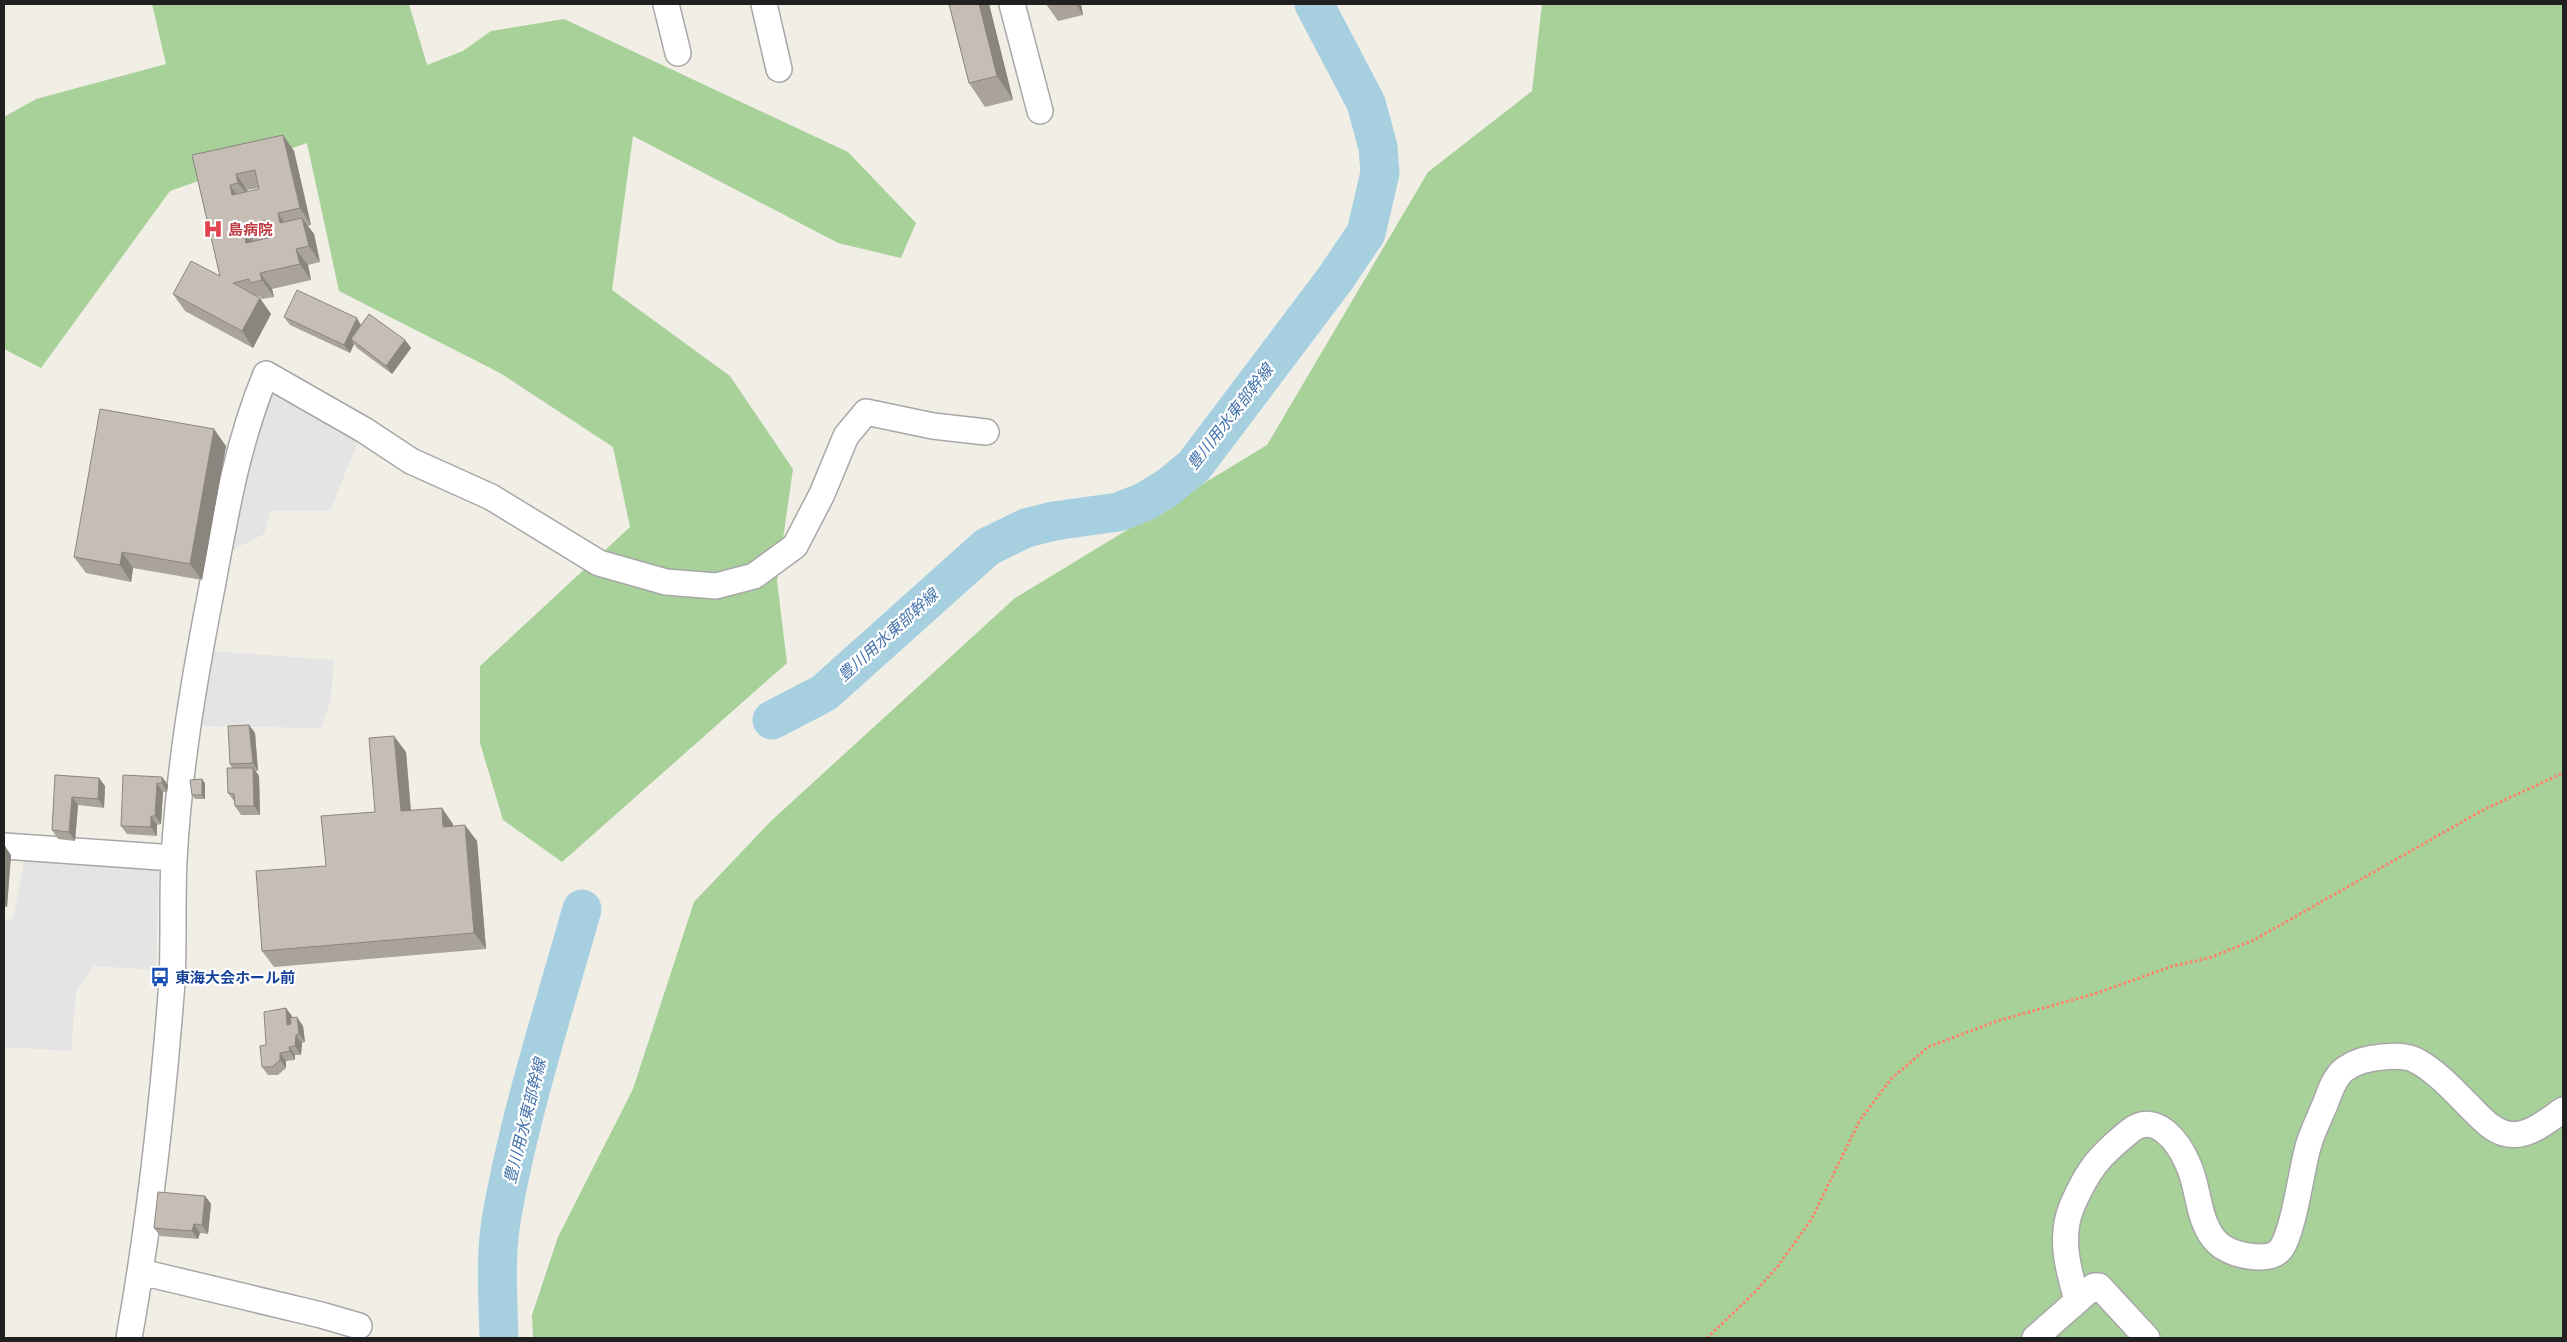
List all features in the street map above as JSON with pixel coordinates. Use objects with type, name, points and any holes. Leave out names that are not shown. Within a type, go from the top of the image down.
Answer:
[{"type":"street","points":[[666,4],[678,52]]},
{"type":"street","points":[[764,4],[779,68]]},
{"type":"street","points":[[1012,4],[1040,111]]},
{"type":"street","points":[[129,1338],[141,1272],[172,981],[174,858],[189,719],[232,478],[250,414],[266,374],[364,430],[411,461],[491,497],[599,563],[666,582],[716,586],[754,576],[795,546],[822,494],[846,436],[866,412],[933,426],[986,432]]},
{"type":"street","points":[[4,846],[174,858]]},
{"type":"street","points":[[2077,1300],[2068,1269],[2065,1241],[2070,1212],[2094,1164],[2134,1128],[2148,1124],[2158,1126],[2171,1136],[2188,1165],[2204,1221],[2214,1239],[2229,1251],[2262,1257],[2273,1255],[2281,1249],[2308,1146],[2334,1083],[2345,1069],[2368,1059],[2395,1056],[2416,1060],[2452,1088],[2496,1130],[2510,1135],[2533,1129],[2563,1110]]},
{"type":"street","points":[[141,1272],[321,1314],[359,1326]]},
{"type":"street","points":[[2035,1338],[2094,1286],[2099,1286],[2147,1338]]},
{"type":"path","points":[[1708,1338],[1753,1294],[1778,1266],[1811,1220],[1860,1120],[1890,1079],[1928,1048],[1998,1021],[2094,994],[2173,966],[2208,958],[2254,940],[2483,810],[2563,773]]},
{"type":"green space","points":[[152,4],[409,4],[427,65],[463,51],[491,31],[564,19],[848,152],[916,223],[901,258],[838,243],[633,136],[612,290],[730,376],[793,469],[777,581],[787,663],[562,862],[503,820],[480,743],[480,666],[630,527],[613,447],[500,373],[339,291],[307,143],[170,191],[41,368],[4,349],[4,117],[36,99],[166,64]]},
{"type":"green space","points":[[1542,4],[2563,4],[2563,1338],[533,1338],[532,1315],[558,1237],[633,1089],[694,902],[771,821],[1015,598],[1267,445],[1428,172],[1532,91]]},
{"type":"shaded area","points":[[270,384],[361,434],[330,511],[271,511],[264,534],[226,553]]},
{"type":"shaded area","points":[[210,651],[334,660],[331,699],[321,728],[199,726]]},
{"type":"shaded area","points":[[25,856],[159,863],[156,970],[94,966],[76,991],[71,1051],[4,1047],[4,919],[13,919]]},
{"type":"building","points":[[949,4],[979,4],[997,76],[969,83]]},
{"type":"building","points":[[283,135],[300,208],[278,213],[280,223],[302,218],[309,246],[296,249],[300,264],[260,273],[262,280],[250,283],[249,279],[233,283],[260,298],[242,331],[173,294],[191,261],[220,276],[192,155]],"holes":[[[255,170],[259,189],[232,195],[230,185],[238,183],[236,174]],[[268,220],[272,237],[246,243],[242,225]]]},
{"type":"building","points":[[297,290],[357,318],[344,345],[284,317]]},
{"type":"building","points":[[369,314],[405,340],[386,366],[351,339]]},
{"type":"building","points":[[100,409],[214,429],[190,564],[122,552],[120,565],[74,557]]},
{"type":"building","points":[[249,725],[253,763],[230,764],[228,726]]},
{"type":"building","points":[[394,736],[401,811],[442,808],[443,827],[465,825],[474,933],[262,951],[256,871],[326,866],[321,816],[375,812],[369,738]]},
{"type":"building","points":[[227,768],[253,768],[254,806],[235,806],[234,794],[228,793]]},
{"type":"building","points":[[55,775],[99,778],[98,799],[72,797],[69,832],[52,830]]},
{"type":"building","points":[[123,775],[162,777],[162,783],[157,783],[155,816],[151,816],[151,827],[121,826]]},
{"type":"building","points":[[202,779],[202,795],[192,795],[190,780]]},
{"type":"building","points":[[286,1008],[287,1025],[291,1024],[290,1018],[297,1017],[299,1034],[296,1035],[295,1046],[289,1047],[290,1051],[280,1053],[280,1060],[272,1067],[262,1067],[260,1046],[266,1045],[264,1012]]},
{"type":"building","points":[[158,1192],[205,1196],[202,1225],[194,1224],[192,1231],[154,1228]]},
{"type":"waterway","name":"豊川用水東部幹線","points":[[772,720],[824,693],[987,547],[1026,528],[1054,521],[1118,512],[1144,502],[1167,488],[1194,466],[1335,279],[1366,233],[1380,173],[1378,147],[1366,103],[1314,4]]},
{"type":"waterway","name":"豊川用水東部幹線","points":[[499,1338],[498,1250],[508,1182],[537,1064],[582,909]]},
{"type":"place","name":"島病院","points":[[213,229]]},
{"type":"place","name":"東海大会ホール前","points":[[160,977]]}]
